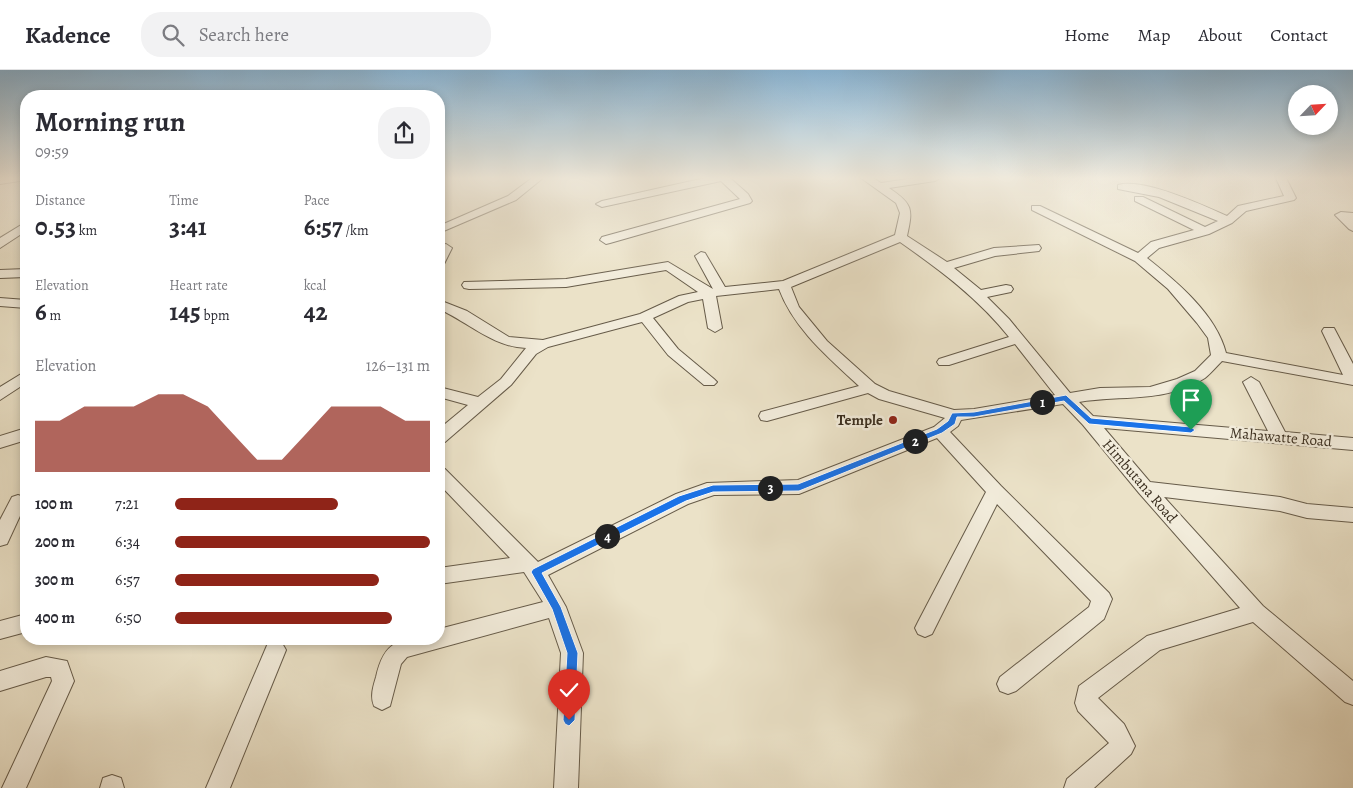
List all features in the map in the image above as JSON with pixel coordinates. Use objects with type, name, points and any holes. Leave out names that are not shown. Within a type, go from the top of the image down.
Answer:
[{"type":"street","points":[[445,227],[481,212]]},
{"type":"street","points":[[606,240],[711,212]]},
{"type":"street","points":[[445,433],[506,382],[531,351],[543,344],[644,317],[684,299],[715,292],[784,285],[806,278],[901,236],[905,212]]},
{"type":"street","points":[[1043,212],[1139,258],[1173,286],[1202,320],[1215,338],[1219,356]]},
{"type":"street","points":[[1165,212],[1205,231]]},
{"type":"street","points":[[1204,212],[1228,221]]},
{"type":"street","points":[[1139,258],[1155,245],[1205,231],[1228,221],[1238,212]]},
{"type":"street","points":[[1353,216],[1341,214],[1353,227]]},
{"type":"street","points":[[0,244],[20,230]]},
{"type":"street","name":"Himbutana Road","points":[[901,236],[944,267],[978,295],[1066,398],[1089,421],[1145,488],[1256,612],[1353,695]]},
{"type":"street","points":[[944,267],[994,252],[1035,248]]},
{"type":"street","points":[[701,256],[715,292],[715,328]]},
{"type":"street","points":[[469,285],[566,283],[662,266],[676,269],[715,292]]},
{"type":"street","points":[[0,274],[20,273]]},
{"type":"street","points":[[784,285],[793,308],[822,344],[870,388],[884,395],[954,415],[974,414],[1100,393],[1150,392],[1182,383],[1200,374],[1219,356]]},
{"type":"street","points":[[978,295],[1006,289]]},
{"type":"street","points":[[0,302],[20,304]]},
{"type":"street","points":[[445,307],[462,314],[504,340],[513,343],[543,344]]},
{"type":"street","points":[[644,317],[673,352],[708,382]]},
{"type":"street","points":[[1219,356],[1351,381],[1353,379],[1329,331]]},
{"type":"street","points":[[944,362],[1017,339]]},
{"type":"street","points":[[0,395],[20,380]]},
{"type":"street","points":[[1251,382],[1278,438]]},
{"type":"street","points":[[767,416],[870,388]]},
{"type":"street","points":[[445,394],[480,403]]},
{"type":"street","points":[[445,575],[531,568],[682,498],[713,488],[799,488],[940,431],[952,422],[954,415]]},
{"type":"street","name":"Mahawatte Road","points":[[1089,421],[1353,444]]},
{"type":"street","points":[[940,431],[995,491],[1102,599],[1097,613],[1008,684]]},
{"type":"street","points":[[0,442],[20,436]]},
{"type":"street","points":[[445,479],[531,568],[556,607],[572,653],[566,788]]},
{"type":"street","points":[[1145,488],[1280,504],[1307,511],[1353,514]]},
{"type":"street","points":[[925,628],[995,491]]},
{"type":"street","points":[[0,539],[18,502]]},
{"type":"street","points":[[445,636],[556,607]]},
{"type":"street","points":[[1076,788],[1123,746],[1116,732],[1086,703],[1087,692],[1154,642],[1256,612]]},
{"type":"street","points":[[0,630],[20,625]]},
{"type":"street","points":[[382,699],[392,655],[401,648],[412,645]]},
{"type":"street","points":[[218,788],[275,650]]},
{"type":"street","points":[[0,681],[46,668],[59,668],[63,681],[14,788]]},
{"type":"place","name":"Temple","points":[[893,420]]},
{"type":"route","points":[[569,720],[572,653],[556,607],[536,572],[682,498],[713,488],[799,488],[940,431],[952,422],[954,415],[974,414],[1066,398],[1089,421],[1191,430]]}]
